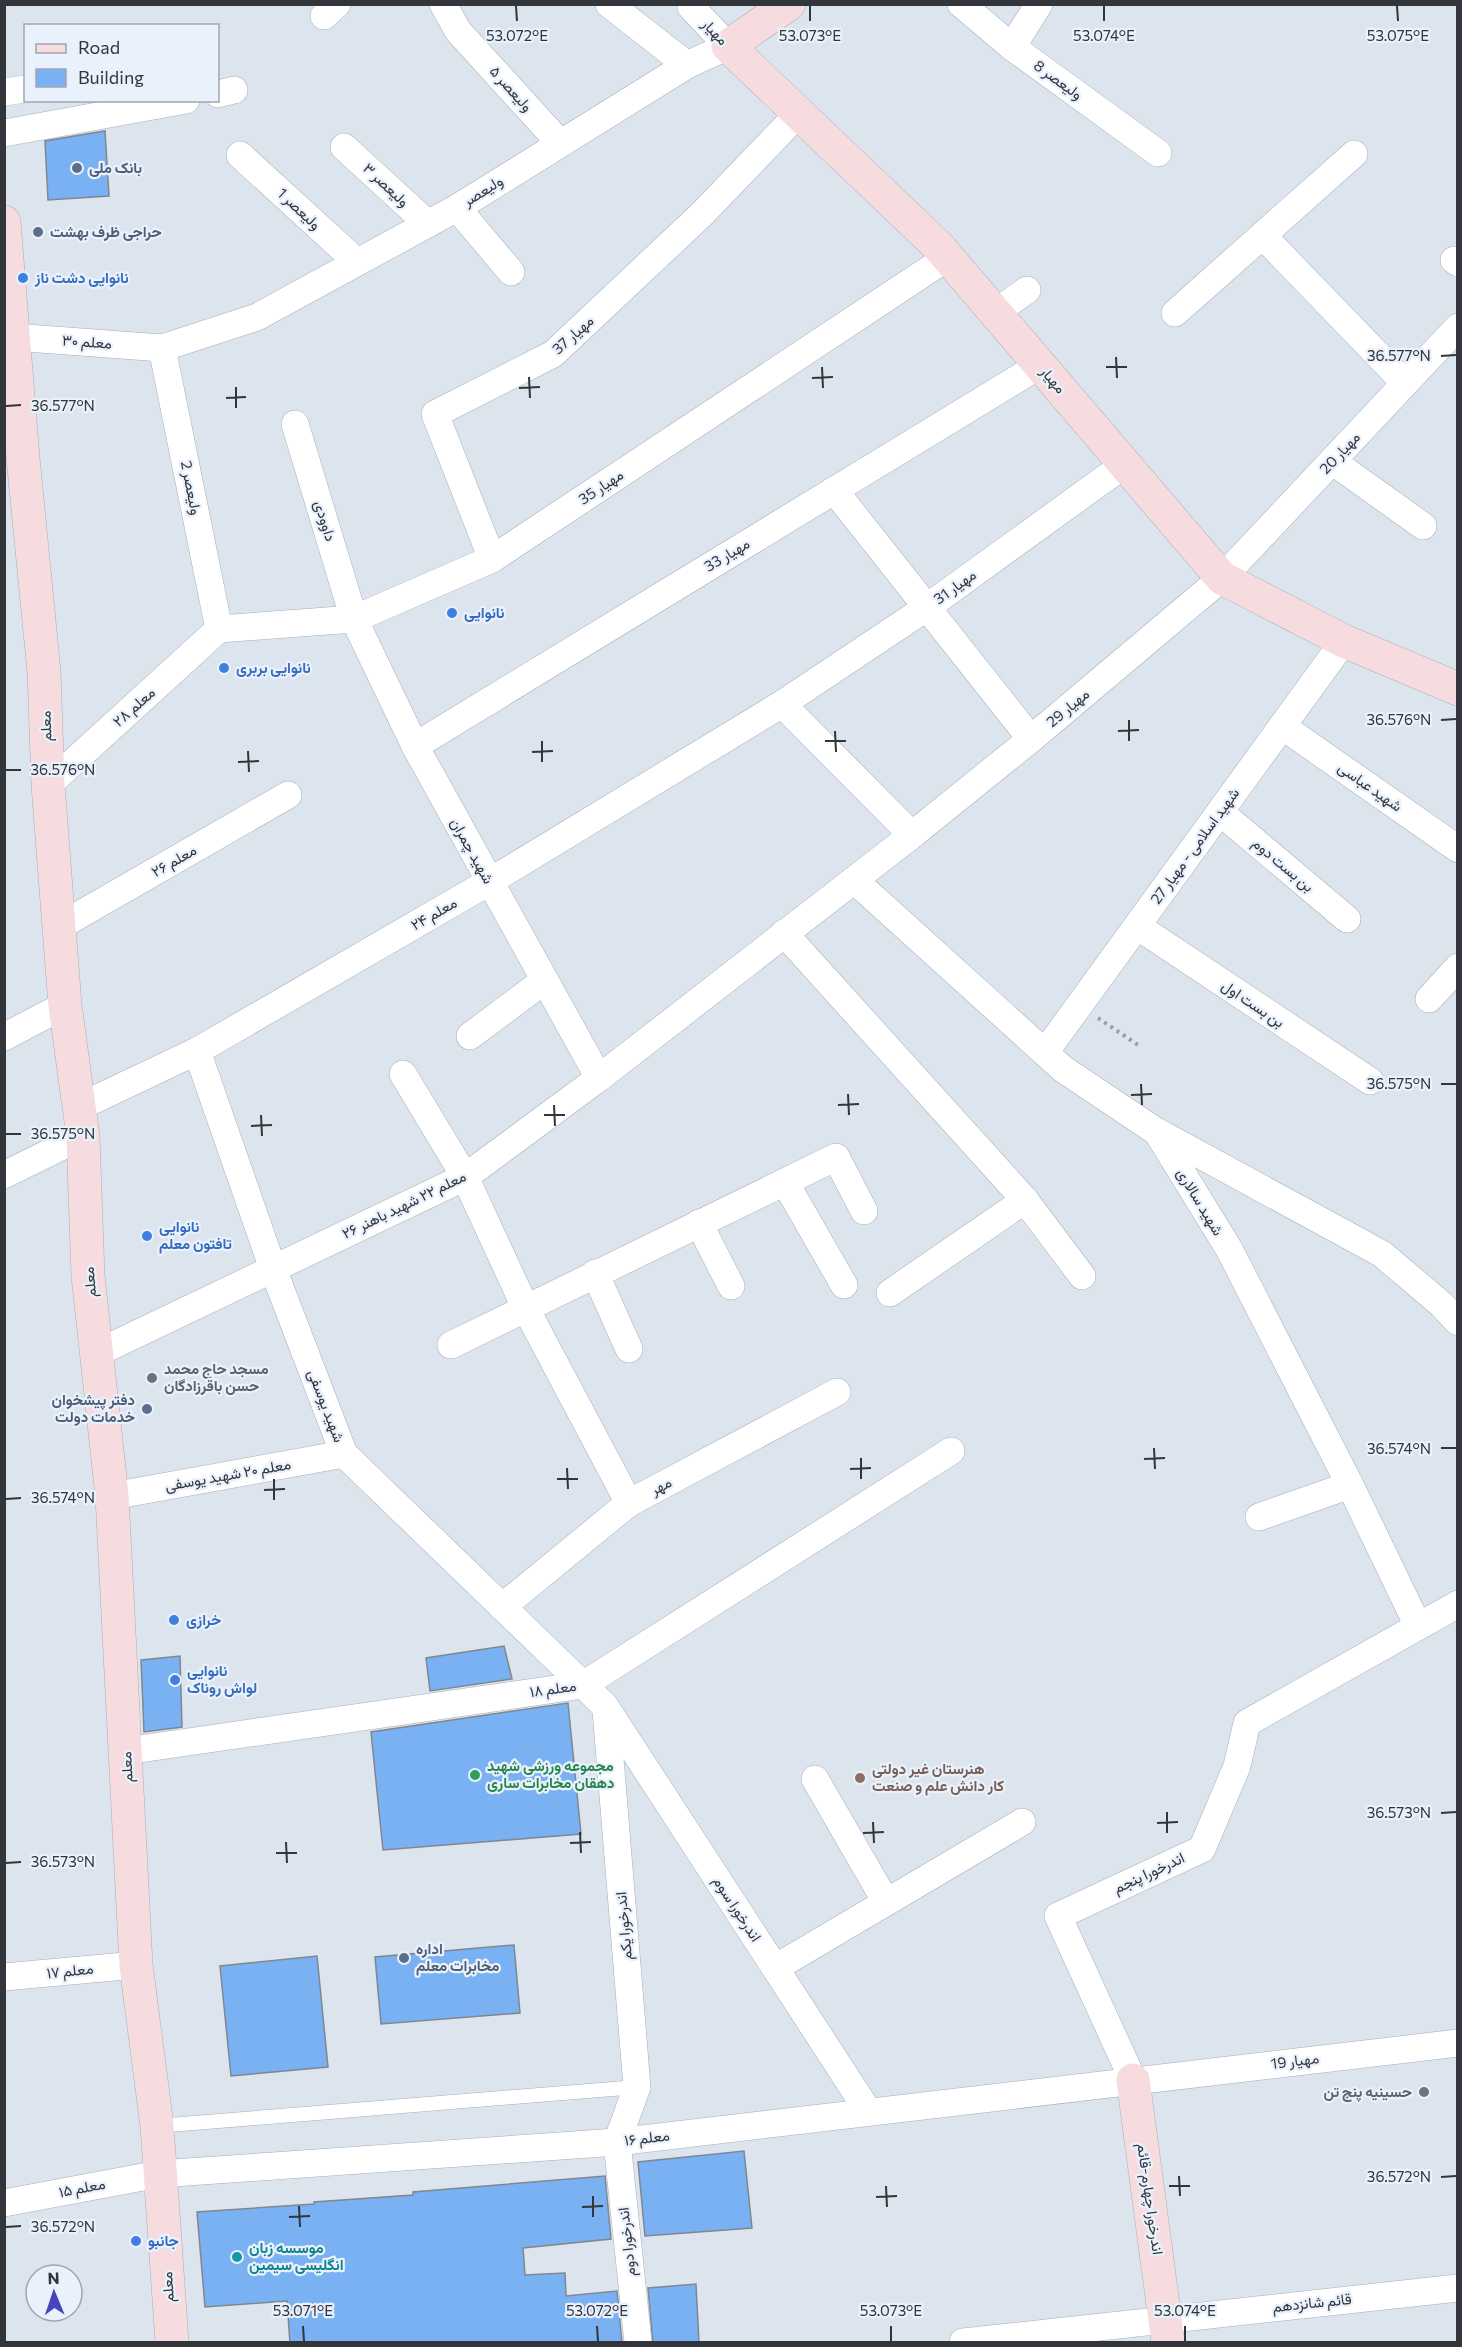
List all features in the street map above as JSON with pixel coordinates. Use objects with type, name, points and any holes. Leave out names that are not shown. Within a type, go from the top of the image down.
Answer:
[{"type":"main road","name":"ولیعصر","points":[[728,46],[789,4]]},
{"type":"main road","name":"مهیار","points":[[728,46],[948,257],[1222,578],[1344,641],[1458,688]]},
{"type":"main road","name":"معلم","points":[[4,222],[9,338],[44,672],[48,785],[65,1005],[80,1122],[88,1276],[112,1496],[136,1965],[157,2126],[172,2343]]},
{"type":"main road","name":"اندرخورا چهارم-قائم","points":[[1134,2080],[1167,2330]]},
{"type":"street","name":"ولیعصر ۵","points":[[443,4],[458,31],[560,143]]},
{"type":"street","points":[[609,4],[687,65]]},
{"type":"street","name":"ولیعصر 8","points":[[961,4],[1012,46],[1158,153]]},
{"type":"street","points":[[1012,46],[1039,4]]},
{"type":"street","name":"مهیار","points":[[691,8],[728,46]]},
{"type":"street","name":"ولیعصر","points":[[162,348],[257,317],[457,208],[687,65],[728,46]]},
{"type":"street","points":[[4,92],[24,89]]},
{"type":"street","points":[[4,133],[171,102]]},
{"type":"street","name":"مهیار 37","points":[[492,559],[435,414],[553,354],[702,214],[799,113]]},
{"type":"street","name":"ولیعصر ۳","points":[[344,147],[428,224]]},
{"type":"street","points":[[1175,313],[1264,237],[1354,154]]},
{"type":"street","name":"ولیعصر 1","points":[[240,155],[357,262]]},
{"type":"street","points":[[457,208],[511,272]]},
{"type":"street","points":[[1264,237],[1405,383]]},
{"type":"street","name":"مهیار 35","points":[[219,629],[354,619],[492,559],[948,257]]},
{"type":"street","points":[[995,313],[1028,290]]},
{"type":"street","name":"مهیار 20","points":[[1222,578],[1458,327]]},
{"type":"street","name":"معلم ۳۰","points":[[9,338],[162,348]]},
{"type":"street","name":"ولیعصر 2","points":[[162,348],[219,629]]},
{"type":"street","name":"مهیار 33","points":[[415,746],[1040,365]]},
{"type":"street","name":"داوودی","points":[[295,424],[354,619]]},
{"type":"street","points":[[1332,461],[1423,526]]},
{"type":"street","name":"مهیار 31","points":[[782,704],[926,608],[1125,464]]},
{"type":"street","points":[[834,490],[1031,739]]},
{"type":"street","name":"مهیار 29","points":[[855,880],[1031,739],[1222,578]]},
{"type":"street","name":"شهید چمران","points":[[354,619],[415,746],[599,1078]]},
{"type":"street","name":"معلم ۲۸","points":[[48,785],[219,629]]},
{"type":"street","name":"شهید اسلامی - مهیار 27","points":[[1046,1051],[1344,641]]},
{"type":"street","points":[[782,704],[912,835]]},
{"type":"street","name":"معلم ۲۴","points":[[4,1175],[80,1122],[197,1051],[489,882],[782,704]]},
{"type":"street","name":"شهید عباسی","points":[[1282,726],[1458,849]]},
{"type":"street","name":"معلم ۲۶","points":[[60,926],[288,795]]},
{"type":"street","name":"بن بست دوم","points":[[1220,812],[1347,919]]},
{"type":"street","name":"معلم ۲۲ شهید باهنر ۲۶","points":[[97,1353],[465,1177],[599,1078],[855,880]]},
{"type":"street","name":"شهید سالاری","points":[[855,880],[1046,1051],[1063,1069],[1157,1132],[1229,1249],[1350,1485],[1418,1626]]},
{"type":"street","name":"بن بست اول","points":[[1137,926],[1370,1081]]},
{"type":"street","points":[[784,933],[1025,1200],[1082,1276]]},
{"type":"street","points":[[1430,999],[1458,967]]},
{"type":"street","points":[[470,1036],[544,980]]},
{"type":"street","points":[[4,1037],[65,1005]]},
{"type":"street","name":"شهید یوسفی","points":[[197,1051],[273,1269],[344,1454],[605,1706]]},
{"type":"street","points":[[403,1074],[465,1177],[525,1307],[629,1503]]},
{"type":"street","points":[[1157,1132],[1382,1254],[1452,1307]]},
{"type":"street","points":[[451,1345],[836,1157],[864,1211]]},
{"type":"street","points":[[785,1182],[844,1285]]},
{"type":"street","points":[[890,1293],[1025,1200]]},
{"type":"street","points":[[699,1223],[731,1286]]},
{"type":"street","points":[[595,1273],[629,1349]]},
{"type":"street","name":"مهر","points":[[502,1607],[629,1503],[837,1392]]},
{"type":"street","name":"معلم ۱۸","points":[[126,1751],[583,1685],[951,1451]]},
{"type":"street","name":"معلم ۲۰ شهید یوسفی","points":[[112,1496],[344,1454]]},
{"type":"street","points":[[1259,1517],[1350,1485]]},
{"type":"street","points":[[1418,1626],[1458,1604]]},
{"type":"street","name":"اندرخورا پنجم","points":[[1134,2080],[1058,1916],[1202,1849],[1237,1766],[1247,1722],[1418,1626]]},
{"type":"street","name":"اندرخورا سوم","points":[[605,1706],[868,2111]]},
{"type":"street","name":"اندرخورا یکم","points":[[605,1706],[637,2087],[616,2142]]},
{"type":"street","points":[[815,1779],[886,1902]]},
{"type":"street","points":[[775,1968],[1022,1822]]},
{"type":"street","name":"معلم ١٧","points":[[4,1977],[136,1965]]},
{"type":"street","name":"مهیار 19","points":[[1134,2080],[1458,2043]]},
{"type":"street","name":"معلم ۱۶","points":[[159,2174],[616,2142],[1134,2080]]},
{"type":"street","name":"اندرخورا دوم","points":[[616,2142],[638,2343]]},
{"type":"street","name":"معلم ۱۵","points":[[4,2203],[159,2174]]},
{"type":"street","name":"قائم شانزدهم","points":[[963,2343],[1167,2330],[1458,2288]]},
{"type":"lane","points":[[157,2126],[637,2087]]},
{"type":"path","points":[[1080,1006],[1141,1047]]},
{"type":"building","name":"بانک ملی","points":[[105,131],[109,196],[48,200],[45,141]]},
{"type":"building","points":[[504,1646],[512,1679],[430,1691],[426,1658]]},
{"type":"building","points":[[180,1656],[182,1727],[144,1732],[141,1660]]},
{"type":"building","name":"مجموعه ورزشی شهید دهقان مخابرات ساری","points":[[568,1703],[581,1834],[383,1850],[371,1732]]},
{"type":"building","points":[[514,1945],[520,2013],[381,2024],[375,1957]]},
{"type":"building","points":[[317,1956],[328,2067],[231,2076],[220,1966]]},
{"type":"building","points":[[744,2151],[752,2228],[645,2236],[638,2162]]},
{"type":"building","points":[[605,2176],[611,2239],[523,2248],[525,2275],[565,2273],[566,2296],[617,2291],[622,2343],[290,2343],[287,2301],[205,2307],[197,2212],[314,2204],[314,2202],[413,2195],[413,2192]]},
{"type":"building","points":[[696,2284],[699,2343],[653,2343],[648,2288]]},
{"type":"place","name":"بانک ملی","points":[[77,168]]},
{"type":"place","name":"حراجی ظرف بهشت","points":[[38,232]]},
{"type":"place","name":"نانوایی دشت ناز","points":[[23,278]]},
{"type":"place","name":"نانوایی","points":[[452,613]]},
{"type":"place","name":"نانوایی بربری","points":[[224,668]]},
{"type":"place","name":"نانوایی تافتون معلم","points":[[147,1236]]},
{"type":"place","name":"مسجد حاج محمد حسن باقرزادگان","points":[[152,1378]]},
{"type":"place","name":"دفتر پیشخوان خدمات دولت","points":[[147,1409]]},
{"type":"place","name":"خرازی","points":[[174,1620]]},
{"type":"place","name":"نانوایی لواش روناک","points":[[175,1680]]},
{"type":"place","name":"مجموعه ورزشی شهید دهقان مخابرات ساری","points":[[475,1775]]},
{"type":"place","name":"هنرستان غیر دولتی کار دانش علم و صنعت","points":[[860,1778]]},
{"type":"place","name":"اداره مخابرات معلم","points":[[404,1958]]},
{"type":"place","name":"حسینیه پنج تن","points":[[1424,2092]]},
{"type":"place","name":"جانبو","points":[[136,2241]]},
{"type":"place","name":"موسسه زبان انگلیسی سیمین","points":[[237,2257]]}]
